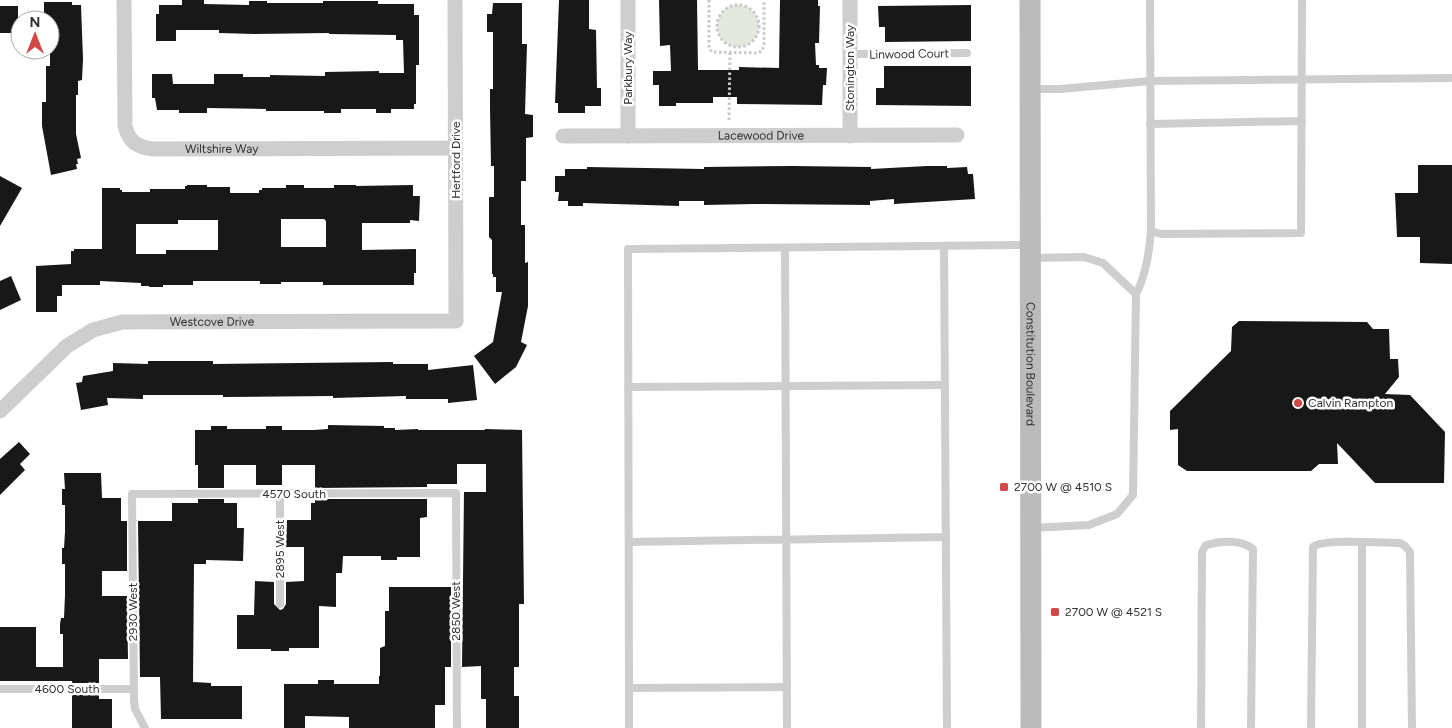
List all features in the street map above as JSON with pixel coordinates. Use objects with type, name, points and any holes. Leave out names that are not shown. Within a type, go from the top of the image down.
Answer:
[{"type":"main road","name":"Constitution Boulevard","points":[[1030,0],[1031,728]]},
{"type":"street","name":"Wiltshire Way","points":[[124,0],[125,126],[130,141],[136,145],[153,149],[456,148]]},
{"type":"street","name":"Hertford Drive","points":[[455,0],[456,321]]},
{"type":"street","name":"Parkbury Way","points":[[628,0],[628,136]]},
{"type":"street","name":"Stonington Way","points":[[850,0],[850,136]]},
{"type":"street","name":"Lacewood Drive","points":[[563,136],[957,135]]},
{"type":"street","name":"Westcove Drive","points":[[0,410],[67,346],[93,330],[122,322],[456,321]]},
{"type":"lane","points":[[1030,528],[1089,526],[1117,514],[1132,495],[1136,294],[1141,284],[1151,231],[1150,0]]},
{"type":"lane","points":[[1151,231],[1161,234],[1301,233],[1302,0]]},
{"type":"lane","name":"Linwood Court","points":[[850,54],[967,53]]},
{"type":"lane","points":[[1030,89],[1060,89],[1150,81],[1452,78]]},
{"type":"lane","points":[[1150,124],[1302,121]]},
{"type":"lane","points":[[944,246],[947,728]]},
{"type":"lane","points":[[629,728],[628,248],[944,246],[1030,251],[1084,257],[1104,263],[1136,294]]},
{"type":"lane","points":[[785,248],[787,728]]},
{"type":"lane","points":[[628,387],[944,385]]},
{"type":"lane","name":"4570 South","points":[[132,494],[456,493]]},
{"type":"lane","name":"2850 West","points":[[456,493],[457,728]]},
{"type":"lane","name":"2930 West","points":[[132,494],[135,709],[145,728]]},
{"type":"lane","name":"2895 West","points":[[280,494],[280,604]]},
{"type":"lane","points":[[628,542],[946,537]]},
{"type":"lane","points":[[1201,728],[1202,552],[1206,545],[1216,542],[1239,543],[1248,545],[1253,549],[1250,728]]},
{"type":"lane","points":[[1311,728],[1313,547],[1316,544],[1331,542],[1400,543],[1410,552],[1412,728]]},
{"type":"lane","points":[[1362,542],[1362,728]]},
{"type":"lane","points":[[629,688],[787,687]]},
{"type":"lane","name":"4600 South","points":[[0,689],[134,689]]},
{"type":"path","points":[[709,0],[709,48],[712,52],[758,54],[762,51],[764,0]]},
{"type":"path","points":[[738,4],[752,9],[759,20],[760,27],[754,40],[742,47],[735,47],[722,40],[717,27],[718,20],[725,8],[738,4]]},
{"type":"path","points":[[728,120],[730,53]]},
{"type":"shaded area","points":[[742,5],[750,8],[756,14],[759,26],[756,38],[750,44],[734,47],[726,44],[720,38],[717,22],[720,14],[726,8]]},
{"type":"building","points":[[182,0],[204,0],[204,4],[249,5],[249,1],[267,1],[267,3],[323,3],[323,1],[378,1],[378,4],[414,4],[414,15],[419,15],[419,65],[416,65],[416,104],[414,104],[414,109],[391,109],[391,113],[376,113],[376,109],[341,109],[341,113],[207,108],[207,113],[179,113],[179,110],[157,110],[155,98],[152,98],[152,74],[172,74],[173,84],[214,84],[214,74],[243,74],[243,77],[270,77],[270,75],[325,76],[325,72],[379,71],[379,73],[404,73],[403,40],[396,40],[396,35],[329,33],[254,34],[219,33],[219,30],[176,30],[176,41],[156,41],[156,14],[159,14],[159,5],[182,5]]},
{"type":"building","points":[[559,0],[589,0],[589,29],[596,30],[597,88],[601,88],[601,106],[585,106],[585,113],[558,113],[558,103],[555,103]]},
{"type":"building","points":[[659,0],[697,0],[698,70],[739,70],[739,67],[779,68],[780,0],[818,0],[818,6],[820,6],[819,43],[815,43],[816,65],[819,65],[819,68],[827,68],[826,85],[823,85],[822,105],[737,104],[737,97],[713,97],[713,103],[676,103],[676,106],[659,106],[659,85],[653,85],[653,71],[671,71],[670,45],[660,46]]},
{"type":"building","points":[[44,2],[72,2],[72,5],[81,5],[83,59],[82,80],[78,81],[78,95],[76,95],[76,134],[81,158],[77,159],[77,169],[51,175],[42,126],[42,102],[46,102],[46,66],[50,66],[50,60],[60,60],[60,10],[44,10]]},
{"type":"building","points":[[493,3],[522,3],[522,44],[527,44],[525,114],[533,115],[533,137],[526,138],[526,181],[521,181],[521,225],[525,225],[525,263],[528,262],[528,306],[521,342],[527,345],[516,367],[495,384],[474,356],[493,342],[502,292],[496,292],[496,277],[493,277],[492,274],[492,240],[489,237],[489,197],[494,197],[494,166],[491,166],[490,108],[490,89],[493,89],[493,32],[487,32],[487,14],[492,14]]},
{"type":"building","points":[[971,5],[971,41],[885,42],[885,27],[879,27],[878,6]]},
{"type":"building","points":[[0,6],[18,6],[18,10],[10,10],[10,33],[0,33]]},
{"type":"building","points":[[884,66],[971,66],[971,106],[876,105],[876,88],[884,88]]},
{"type":"building","points":[[1418,165],[1452,165],[1452,264],[1420,263],[1420,237],[1397,237],[1395,193],[1418,193]]},
{"type":"building","points":[[927,166],[967,167],[968,174],[973,174],[975,199],[894,204],[894,199],[870,201],[870,205],[704,205],[704,201],[679,201],[679,206],[583,203],[583,206],[568,206],[568,201],[558,201],[559,192],[555,192],[555,176],[565,176],[565,169],[587,169],[587,167],[704,169],[704,167],[871,167],[871,169]]},
{"type":"building","points":[[0,176],[22,188],[0,226]]},
{"type":"building","points":[[286,185],[304,185],[304,188],[334,188],[334,185],[413,185],[413,196],[420,196],[419,221],[410,220],[410,223],[362,223],[362,250],[416,249],[414,285],[323,285],[323,282],[260,284],[260,281],[193,281],[193,285],[149,287],[141,286],[141,283],[100,281],[100,285],[62,285],[62,296],[57,296],[57,312],[36,312],[36,266],[71,264],[71,251],[74,251],[74,249],[102,249],[102,188],[120,188],[122,192],[150,192],[150,189],[185,189],[185,186],[230,187],[230,193],[259,193],[259,190],[262,190],[262,188],[286,188]],"holes":[[[281,219],[324,219],[326,221],[326,247],[281,247]],[[178,220],[218,220],[218,250],[166,250],[166,254],[136,254],[136,224],[178,224]]]},
{"type":"building","points":[[11,276],[21,300],[0,310],[0,281]]},
{"type":"building","name":"Calvin Rampton","points":[[1239,321],[1367,322],[1373,329],[1389,329],[1390,359],[1398,359],[1399,377],[1385,394],[1410,395],[1445,432],[1444,483],[1375,483],[1337,443],[1338,464],[1319,464],[1311,471],[1187,471],[1178,465],[1178,429],[1170,430],[1170,411],[1231,351],[1232,327]]},
{"type":"building","points":[[148,361],[213,361],[213,364],[393,362],[393,364],[428,364],[428,370],[473,365],[477,400],[448,403],[448,399],[406,399],[406,396],[333,398],[333,396],[223,397],[223,395],[143,395],[143,399],[107,398],[108,405],[81,410],[76,383],[82,382],[83,376],[113,371],[113,363],[148,364]]},
{"type":"building","points":[[328,425],[384,426],[384,428],[395,428],[395,430],[522,430],[524,604],[519,604],[519,667],[514,667],[514,696],[519,696],[519,728],[486,728],[486,699],[481,699],[481,666],[462,667],[464,492],[486,492],[486,464],[457,464],[457,484],[427,484],[427,487],[315,488],[315,465],[282,465],[282,485],[256,485],[256,465],[224,465],[224,488],[198,488],[198,465],[195,465],[195,430],[211,430],[211,426],[227,426],[227,429],[266,429],[266,426],[282,426],[282,430],[314,430],[328,429]]},
{"type":"building","points":[[19,442],[30,454],[20,464],[25,470],[0,495],[0,459]]},
{"type":"building","points":[[64,473],[101,473],[102,498],[121,498],[121,521],[127,521],[127,571],[102,571],[102,596],[127,596],[128,659],[99,659],[99,683],[0,681],[0,627],[36,627],[36,667],[63,667],[63,634],[60,634],[60,624],[61,618],[64,618],[65,595],[65,564],[62,564],[65,532],[65,505],[62,505],[62,489],[65,489]]},
{"type":"building","points":[[198,499],[224,499],[224,503],[237,503],[237,528],[244,528],[243,561],[206,560],[206,564],[194,564],[193,682],[211,683],[211,686],[242,686],[242,719],[161,719],[160,677],[140,677],[138,521],[172,521],[172,503],[198,503]]},
{"type":"building","points":[[315,499],[427,499],[427,517],[420,518],[420,557],[397,557],[397,560],[381,560],[381,556],[343,556],[342,573],[336,573],[336,607],[319,606],[319,648],[289,648],[289,651],[237,649],[237,615],[254,615],[255,581],[274,582],[274,604],[280,610],[286,604],[286,582],[304,581],[304,547],[286,547],[287,520],[311,520],[311,503],[315,503]]},
{"type":"building","points":[[389,587],[451,587],[451,667],[445,667],[445,705],[435,705],[435,728],[349,728],[349,717],[305,716],[305,728],[284,728],[284,684],[318,684],[318,680],[334,680],[334,684],[379,684],[380,648],[385,646],[385,611],[389,611]]},
{"type":"building","points":[[72,695],[99,695],[99,699],[112,699],[112,728],[72,728]]},
{"type":"place","name":"Calvin Rampton","points":[[1298,403]]},
{"type":"place","name":"2700 W @ 4510 S","points":[[1004,487]]},
{"type":"place","name":"2700 W @ 4521 S","points":[[1055,612]]}]
